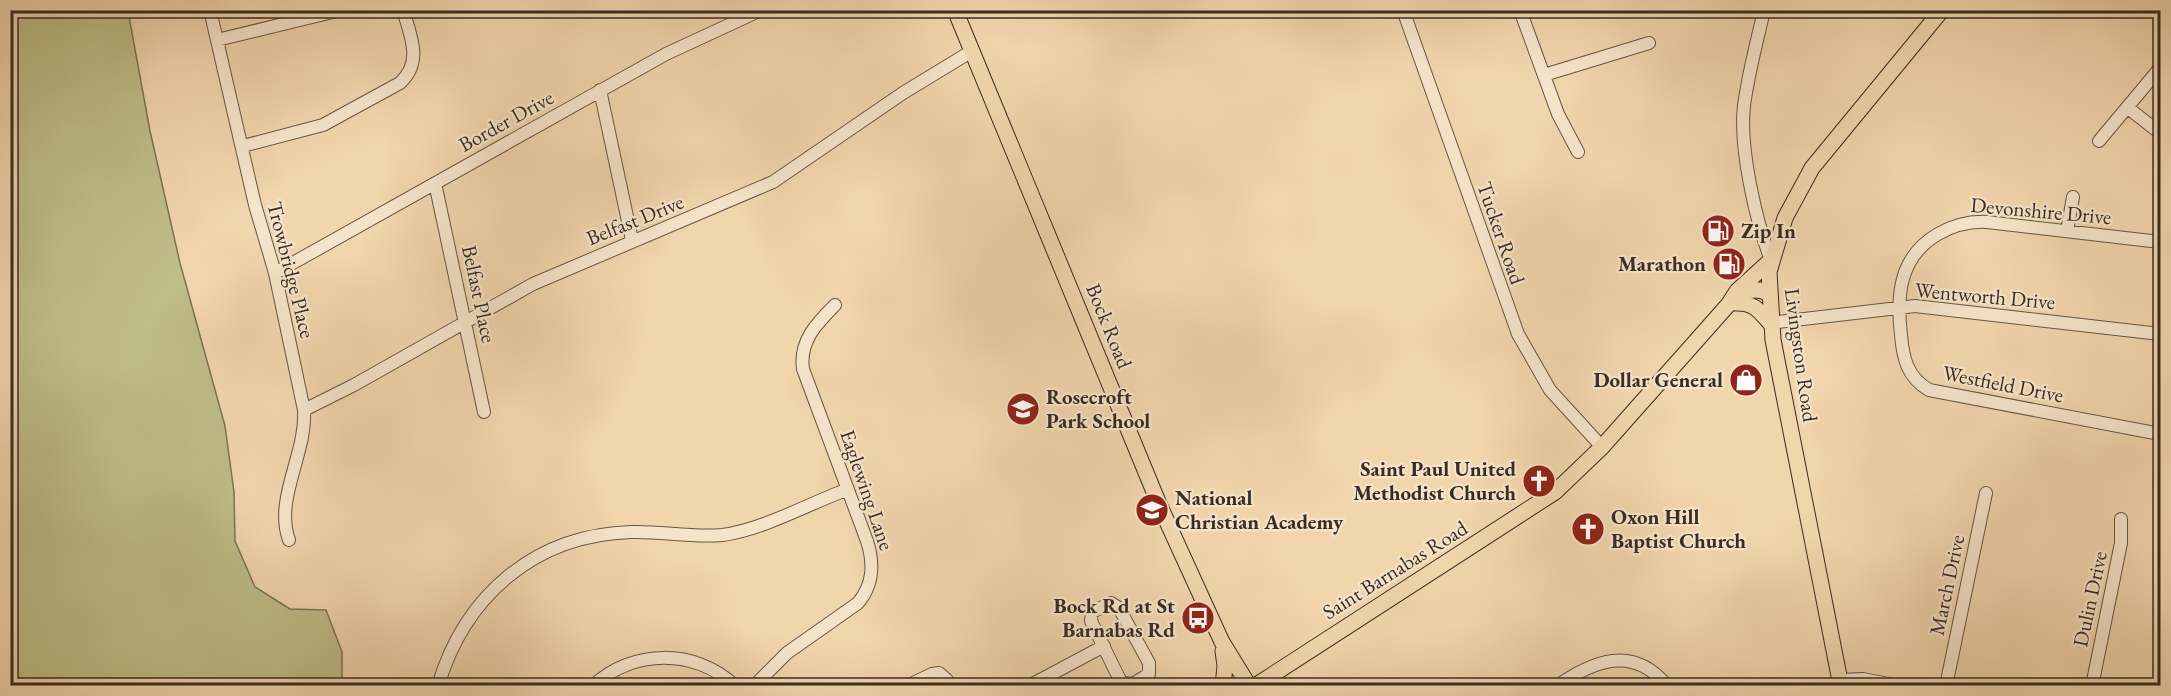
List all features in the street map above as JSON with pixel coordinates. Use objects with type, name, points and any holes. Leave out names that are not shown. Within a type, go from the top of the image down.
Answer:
[{"type":"main road","name":"Bock Road","points":[[955,10],[1155,495],[1221,642],[1249,686]]},
{"type":"main road","name":"Livingston Road","points":[[1840,683],[1770,323],[1771,260],[1785,218],[1812,168],[1942,10]]},
{"type":"main road","name":"Saint Barnabas Road","points":[[1255,686],[1544,501],[1602,447],[1733,299],[1771,260]]},
{"type":"main road","points":[[1733,299],[1760,290],[1769,294]]},
{"type":"main road","points":[[1733,299],[1755,306],[1770,323]]},
{"type":"main road","points":[[1221,642],[1225,666],[1223,686]]},
{"type":"street","name":"Trowbridge Place","points":[[210,10],[255,205],[275,273],[304,410],[303,433],[285,514],[289,540]]},
{"type":"street","points":[[217,40],[341,10]]},
{"type":"street","points":[[243,146],[323,125],[400,83],[412,69],[415,59],[404,10]]},
{"type":"street","name":"Border Drive","points":[[275,273],[600,90],[704,34],[761,10]]},
{"type":"street","name":"Tucker Road","points":[[1402,10],[1518,334],[1550,390],[1602,447]]},
{"type":"street","points":[[1520,10],[1558,114],[1578,152]]},
{"type":"street","points":[[1764,10],[1744,117],[1758,227],[1771,260]]},
{"type":"street","points":[[1544,75],[1649,43]]},
{"type":"street","name":"Belfast Drive","points":[[304,410],[354,385],[533,284],[773,182],[903,93],[972,51]]},
{"type":"street","points":[[2099,141],[2160,68]]},
{"type":"street","points":[[600,90],[632,240]]},
{"type":"street","points":[[2128,108],[2160,133]]},
{"type":"street","name":"Belfast Place","points":[[435,183],[484,412]]},
{"type":"street","points":[[2067,231],[2073,197]]},
{"type":"street","name":"Devonshire Drive","points":[[1899,308],[1900,287],[1911,257],[1924,243],[1951,227],[1979,222],[2160,242]]},
{"type":"street","name":"Eaglewing Lane","points":[[754,686],[787,653],[853,608],[865,594],[872,575],[871,554],[810,393],[802,363],[806,341],[811,330],[836,305]]},
{"type":"street","name":"Wentworth Drive","points":[[1770,323],[1919,306],[2160,334]]},
{"type":"street","name":"Westfield Drive","points":[[1899,308],[1902,350],[1908,369],[1914,379],[1929,390],[2160,434]]},
{"type":"street","points":[[438,686],[448,657],[484,599],[512,571],[547,550],[590,537],[630,532],[718,535],[732,533],[846,490]]},
{"type":"street","name":"March Drive","points":[[1946,686],[1986,493]]},
{"type":"street","name":"Dulin Drive","points":[[2092,686],[2121,543],[2121,519]]},
{"type":"street","points":[[1111,603],[1119,608],[1149,663],[1149,674],[1133,684],[1124,683],[1104,646],[1090,616],[1096,609],[1111,603]]},
{"type":"street","points":[[1029,686],[1104,646]]},
{"type":"street","points":[[592,686],[622,666],[660,657],[704,665],[735,686]]},
{"type":"street","points":[[1557,686],[1590,665],[1613,661],[1645,668],[1667,686]]},
{"type":"street","points":[[907,686],[939,673],[944,675],[946,686]]},
{"type":"street","points":[[1840,683],[1863,679],[1899,686]]},
{"type":"shaded area","points":[[10,11],[128,11],[150,131],[180,263],[225,426],[234,492],[235,541],[255,587],[290,609],[326,610],[342,652],[342,685],[11,685]]},
{"type":"place","name":"Zip In","points":[[1718,231]]},
{"type":"place","name":"Marathon","points":[[1729,264]]},
{"type":"place","name":"Dollar General","points":[[1746,380]]},
{"type":"place","name":"Rosecroft Park School","points":[[1023,409]]},
{"type":"place","name":"Saint Paul United Methodist Church","points":[[1539,481]]},
{"type":"place","name":"National Christian Academy","points":[[1152,510]]},
{"type":"place","name":"Oxon Hill Baptist Church","points":[[1588,529]]},
{"type":"place","name":"Bock Rd at St Barnabas Rd","points":[[1198,618]]}]
